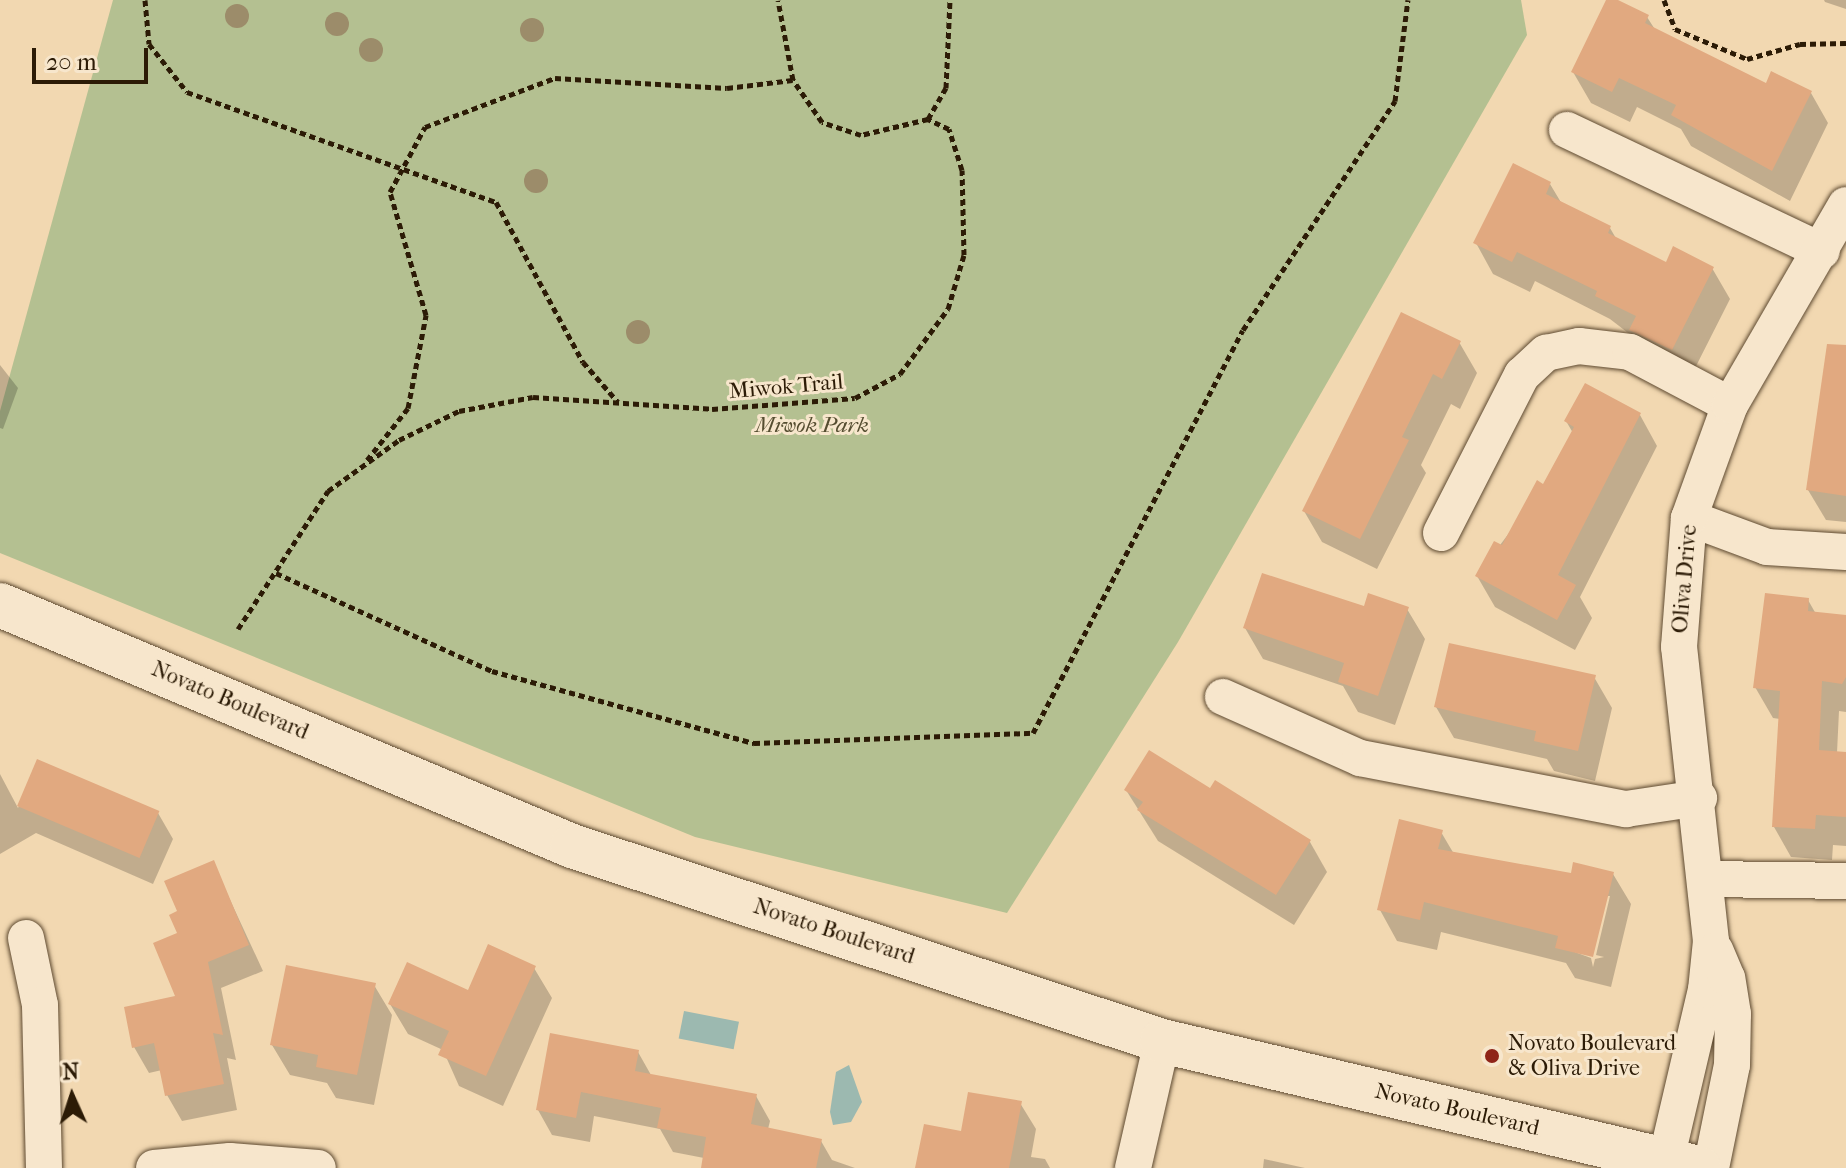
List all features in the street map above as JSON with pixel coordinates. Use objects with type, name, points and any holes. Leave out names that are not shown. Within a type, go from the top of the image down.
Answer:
[{"type":"main road","name":"Novato Boulevard","points":[[0,605],[572,846],[1162,1041],[1683,1164]]},
{"type":"street","points":[[1567,130],[1822,251]]},
{"type":"street","name":"Oliva Drive","points":[[1683,1164],[1711,941],[1699,798],[1679,647],[1689,518],[1730,405],[1846,205]]},
{"type":"street","points":[[1441,533],[1522,375],[1546,353],[1579,346],[1630,352],[1730,405]]},
{"type":"street","points":[[1689,518],[1767,547],[1846,552]]},
{"type":"street","points":[[1223,697],[1360,758],[1626,809],[1699,798]]},
{"type":"street","points":[[1707,879],[1846,881]]},
{"type":"street","points":[[26,938],[40,1005],[44,1168]]},
{"type":"street","name":"Oliva Drive","points":[[1711,941],[1727,978],[1733,1014],[1732,1065],[1711,1168]]},
{"type":"street","points":[[1133,1168],[1162,1041]]},
{"type":"street","points":[[154,1168],[230,1161],[318,1168]]},
{"type":"path","points":[[145,0],[149,44],[187,92],[401,172],[496,202],[583,362],[619,403]]},
{"type":"path","points":[[778,0],[793,80],[822,122],[861,135],[928,119],[946,88],[950,0]]},
{"type":"path","points":[[276,573],[492,671],[754,743],[1033,733],[1243,330],[1395,101],[1408,0]]},
{"type":"path","points":[[1664,0],[1675,29],[1747,59],[1800,44],[1846,43]]},
{"type":"path","points":[[362,467],[408,408],[426,315],[390,192],[425,127],[555,78],[727,88],[793,80]]},
{"type":"path","name":"Miwok Trail","points":[[238,629],[328,491],[399,440],[459,411],[533,397],[712,409],[855,398],[900,374],[948,309],[964,255],[962,170],[949,129],[928,119]]},
{"type":"green space","name":"Miwok Park","points":[[113,0],[1521,0],[1527,35],[1178,642],[1007,913],[695,837],[0,553],[0,411]]},
{"type":"water","points":[[684,1011],[739,1022],[734,1049],[679,1038]]},
{"type":"water","points":[[849,1065],[862,1102],[851,1122],[833,1125],[830,1112],[836,1072]]},
{"type":"building","points":[[1606,0],[1618,0],[1649,15],[1645,23],[1766,83],[1771,71],[1812,91],[1772,171],[1671,115],[1676,105],[1619,78],[1612,92],[1571,72]]},
{"type":"building","points":[[1513,163],[1551,182],[1546,194],[1611,226],[1608,233],[1666,262],[1673,246],[1714,267],[1672,350],[1629,330],[1636,316],[1595,296],[1597,291],[1517,252],[1512,262],[1473,243]]},
{"type":"building","points":[[1401,312],[1461,341],[1442,379],[1433,374],[1402,437],[1409,440],[1360,539],[1302,511]]},
{"type":"building","points":[[1827,344],[1846,345],[1846,496],[1806,490]]},
{"type":"building","points":[[1585,383],[1641,413],[1558,575],[1576,585],[1557,620],[1475,576],[1494,541],[1502,545],[1537,480],[1543,484],[1574,427],[1564,421]]},
{"type":"building","points":[[1262,573],[1364,606],[1368,593],[1409,607],[1378,696],[1338,682],[1344,663],[1243,628]]},
{"type":"building","points":[[1765,593],[1809,598],[1808,611],[1846,615],[1846,677],[1842,684],[1822,681],[1819,750],[1846,752],[1846,817],[1816,815],[1815,829],[1772,827],[1780,691],[1753,688]]},
{"type":"building","points":[[1449,643],[1596,675],[1578,751],[1534,741],[1536,731],[1434,707]]},
{"type":"building","points":[[1149,750],[1210,788],[1215,780],[1311,840],[1276,895],[1137,810],[1143,802],[1124,790]]},
{"type":"building","points":[[37,759],[159,811],[139,858],[17,806]]},
{"type":"building","points":[[1399,819],[1443,830],[1438,849],[1571,873],[1573,862],[1614,872],[1593,957],[1555,948],[1558,936],[1424,902],[1420,920],[1377,910]]},
{"type":"building","points":[[214,860],[249,945],[208,962],[223,1035],[213,1033],[224,1084],[165,1096],[154,1043],[132,1048],[124,1007],[175,996],[153,943],[177,933],[169,915],[177,911],[164,881]]},
{"type":"building","points":[[488,944],[536,966],[486,1076],[438,1055],[449,1031],[388,1004],[407,962],[468,990]]},
{"type":"building","points":[[286,965],[376,983],[357,1075],[316,1067],[318,1055],[270,1045]]},
{"type":"building","points":[[550,1033],[639,1050],[635,1071],[757,1094],[751,1124],[822,1139],[816,1168],[701,1168],[706,1137],[657,1128],[661,1108],[581,1092],[576,1118],[536,1110]]},
{"type":"building","points":[[968,1092],[1022,1101],[1009,1168],[915,1168],[924,1124],[961,1131]]},
{"type":"place","name":"Novato Boulevard & Oliva Drive","points":[[1492,1056]]}]
